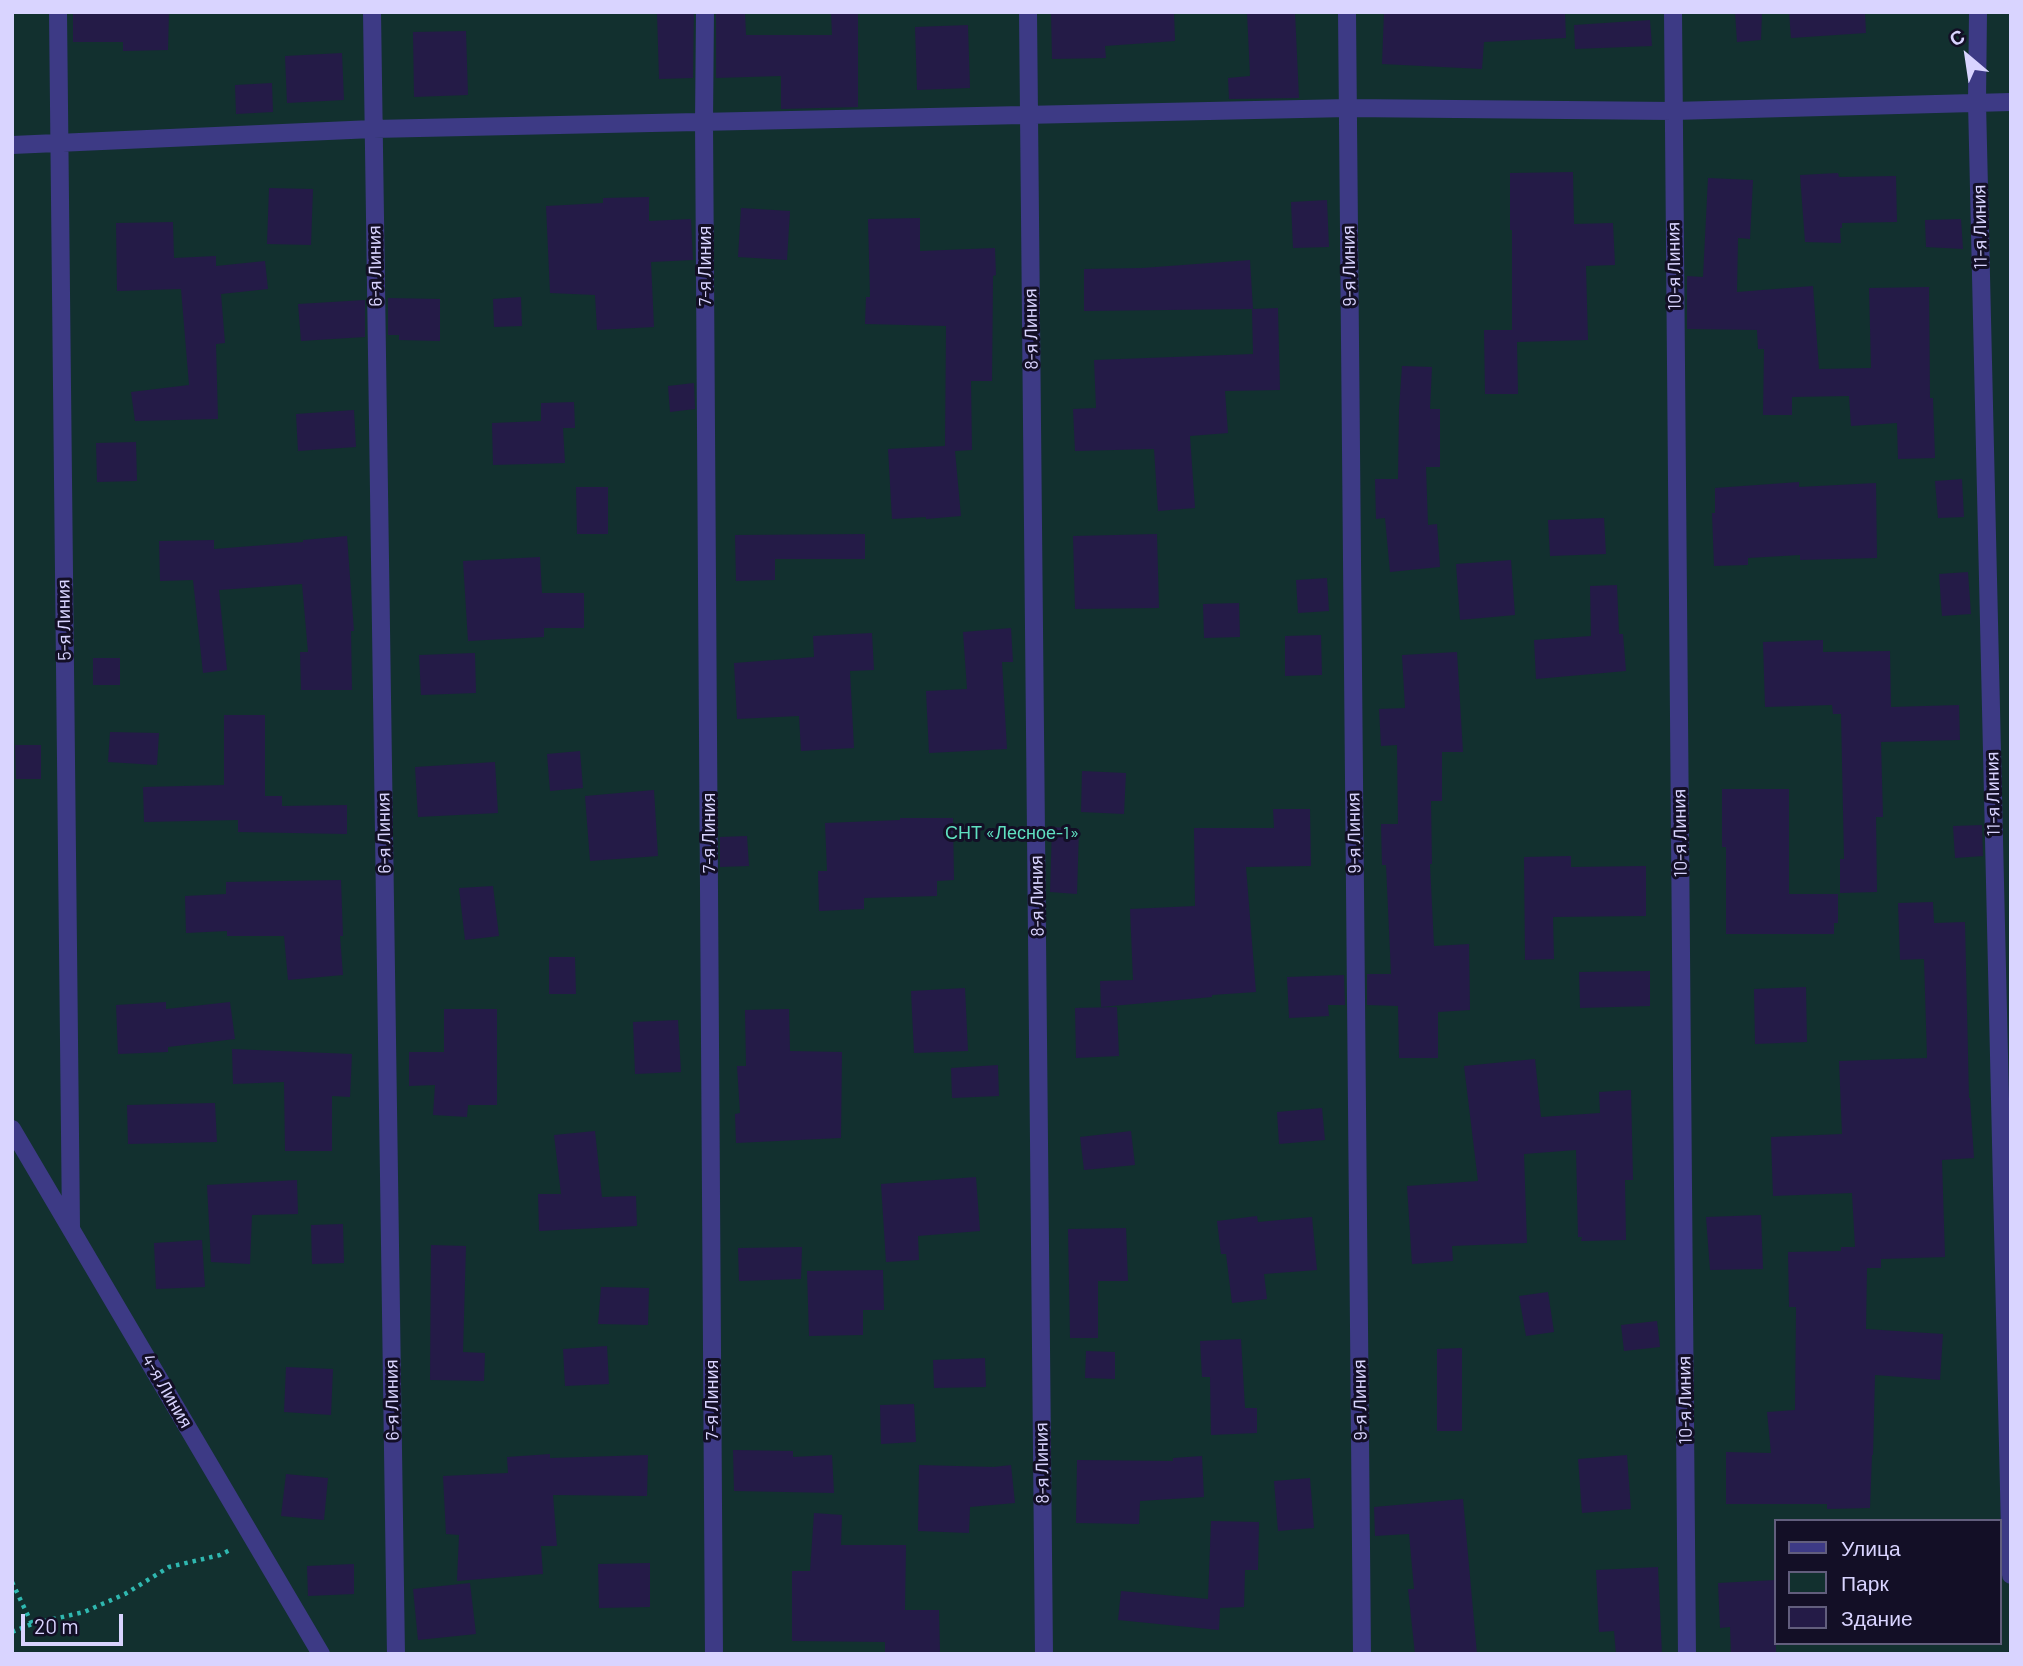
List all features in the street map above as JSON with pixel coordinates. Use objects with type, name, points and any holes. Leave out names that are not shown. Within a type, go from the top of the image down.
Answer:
[{"type":"street","name":"5-я Линия","points":[[58,12],[71,1227]]},
{"type":"street","name":"6-я Линия","points":[[372,12],[396,1654]]},
{"type":"street","name":"7-я Линия","points":[[705,12],[714,1654]]},
{"type":"street","name":"8-я Линия","points":[[1028,12],[1044,1654]]},
{"type":"street","name":"9-я Линия","points":[[1347,12],[1362,1654]]},
{"type":"street","name":"10-я Линия","points":[[1673,12],[1687,1654]]},
{"type":"street","name":"11-я Линия","points":[[1978,12],[1977,102],[2011,1575]]},
{"type":"street","points":[[12,145],[373,129],[1348,108],[1673,111],[2011,102]]},
{"type":"street","name":"4-я Линия","points":[[12,1129],[321,1654]]},
{"type":"path","points":[[12,1632],[32,1624],[84,1612],[125,1594],[169,1567],[220,1555],[243,1545],[253,1537]]},
{"type":"path","points":[[12,1582],[32,1624]]},
{"type":"green space","name":"СНТ «Лесное-1»","points":[[12,12],[2011,12],[2011,1654],[12,1654]]},
{"type":"building","points":[[73,12],[169,12],[168,50],[123,51],[123,42],[73,42]]},
{"type":"building","points":[[657,12],[694,12],[693,78],[659,79]]},
{"type":"building","points":[[716,12],[745,12],[746,35],[832,35],[831,12],[858,12],[858,107],[781,109],[781,76],[716,78]]},
{"type":"building","points":[[1051,12],[1174,12],[1175,41],[1105,46],[1106,58],[1052,59]]},
{"type":"building","points":[[1247,12],[1295,12],[1299,98],[1229,99],[1228,78],[1250,76]]},
{"type":"building","points":[[1384,12],[1565,12],[1566,38],[1484,42],[1482,69],[1382,64]]},
{"type":"building","points":[[1735,12],[1762,12],[1761,40],[1737,42]]},
{"type":"building","points":[[1789,12],[1865,12],[1866,33],[1791,38]]},
{"type":"building","points":[[1650,20],[1652,46],[1575,49],[1574,25]]},
{"type":"building","points":[[968,25],[970,88],[917,90],[915,27]]},
{"type":"building","points":[[466,31],[468,95],[414,97],[413,32]]},
{"type":"building","points":[[342,53],[344,100],[287,103],[285,56]]},
{"type":"building","points":[[272,83],[273,112],[236,114],[235,85]]},
{"type":"building","points":[[1573,172],[1574,224],[1613,223],[1615,265],[1586,266],[1588,340],[1517,342],[1518,394],[1485,394],[1484,330],[1512,330],[1510,173]]},
{"type":"building","points":[[1838,173],[1839,177],[1896,176],[1897,222],[1842,223],[1841,243],[1805,242],[1800,175]]},
{"type":"building","points":[[1708,178],[1753,180],[1750,239],[1738,238],[1737,292],[1813,286],[1819,369],[1871,368],[1869,288],[1929,287],[1930,398],[1933,398],[1935,458],[1898,459],[1897,423],[1851,426],[1849,396],[1792,397],[1792,415],[1763,415],[1764,349],[1758,349],[1757,330],[1687,329],[1687,276],[1703,277]]},
{"type":"building","points":[[269,188],[313,189],[311,245],[267,244]]},
{"type":"building","points":[[649,197],[649,221],[691,219],[693,260],[651,262],[654,327],[597,330],[595,295],[550,293],[546,206],[603,203],[603,198]]},
{"type":"building","points":[[1327,200],[1329,247],[1293,248],[1291,202]]},
{"type":"building","points":[[741,208],[790,211],[787,260],[738,257]]},
{"type":"building","points":[[920,218],[920,251],[995,248],[992,381],[971,381],[972,450],[955,451],[961,516],[892,519],[888,449],[945,446],[946,326],[865,324],[866,297],[870,297],[868,219]]},
{"type":"building","points":[[1961,219],[1963,249],[1926,247],[1925,220]]},
{"type":"building","points":[[173,222],[174,258],[216,256],[216,266],[265,261],[268,289],[221,294],[225,343],[216,344],[218,419],[135,421],[131,392],[189,385],[181,289],[117,291],[116,223]]},
{"type":"building","points":[[1250,260],[1253,309],[1278,308],[1280,390],[1225,391],[1228,433],[1190,436],[1195,508],[1158,511],[1154,449],[1075,451],[1073,409],[1096,408],[1094,360],[1253,354],[1252,309],[1084,311],[1084,269],[1142,268]]},
{"type":"building","points":[[521,297],[522,326],[494,327],[493,299]]},
{"type":"building","points":[[388,298],[440,299],[440,341],[399,340],[399,335],[388,335]]},
{"type":"building","points":[[365,300],[365,337],[301,341],[298,304]]},
{"type":"building","points":[[1402,366],[1432,367],[1430,409],[1440,409],[1440,467],[1426,467],[1428,525],[1437,524],[1440,567],[1390,572],[1385,518],[1376,519],[1375,479],[1398,479]]},
{"type":"building","points":[[694,383],[695,409],[670,412],[668,386]]},
{"type":"building","points":[[574,402],[575,428],[563,428],[565,463],[493,465],[492,423],[541,421],[541,403]]},
{"type":"building","points":[[354,410],[356,447],[298,451],[296,414]]},
{"type":"building","points":[[136,442],[137,481],[97,482],[96,443]]},
{"type":"building","points":[[1962,479],[1964,517],[1938,518],[1935,481]]},
{"type":"building","points":[[1799,482],[1799,487],[1876,483],[1877,558],[1800,560],[1800,555],[1748,558],[1748,565],[1714,566],[1712,513],[1715,513],[1715,488]]},
{"type":"building","points":[[576,487],[608,487],[608,534],[577,534]]},
{"type":"building","points":[[1604,518],[1606,554],[1550,556],[1548,520]]},
{"type":"building","points":[[865,534],[865,559],[775,559],[775,580],[736,581],[735,535]]},
{"type":"building","points":[[1157,534],[1159,608],[1075,609],[1073,536]]},
{"type":"building","points":[[347,536],[354,631],[351,631],[352,690],[301,690],[300,652],[308,652],[302,584],[219,590],[227,670],[203,673],[193,580],[160,581],[159,541],[214,540],[214,549]]},
{"type":"building","points":[[540,557],[542,593],[584,593],[584,628],[544,628],[544,637],[468,641],[463,561]]},
{"type":"building","points":[[1511,560],[1515,615],[1460,620],[1456,564]]},
{"type":"building","points":[[1968,572],[1971,614],[1942,616],[1939,574]]},
{"type":"building","points":[[1327,578],[1329,611],[1298,613],[1296,580]]},
{"type":"building","points":[[1617,585],[1619,634],[1623,634],[1626,671],[1536,679],[1534,640],[1591,636],[1590,586]]},
{"type":"building","points":[[1239,603],[1240,637],[1204,638],[1203,604]]},
{"type":"building","points":[[1011,628],[1013,662],[1002,662],[1007,749],[929,753],[926,691],[967,689],[963,632]]},
{"type":"building","points":[[872,633],[874,670],[850,671],[854,748],[801,751],[799,716],[737,719],[734,663],[814,657],[813,636]]},
{"type":"building","points":[[1321,635],[1322,675],[1285,676],[1285,636]]},
{"type":"building","points":[[1823,640],[1823,652],[1890,651],[1891,707],[1959,705],[1960,740],[1881,742],[1883,817],[1876,817],[1877,892],[1840,893],[1840,859],[1844,859],[1841,714],[1833,714],[1832,705],[1765,707],[1763,642]]},
{"type":"building","points":[[1457,652],[1463,752],[1442,752],[1442,801],[1431,801],[1430,864],[1434,946],[1469,944],[1470,1010],[1438,1012],[1438,1058],[1399,1058],[1398,1006],[1367,1005],[1367,974],[1391,974],[1386,865],[1382,865],[1381,824],[1398,824],[1397,745],[1381,746],[1379,709],[1405,708],[1402,655]]},
{"type":"building","points":[[475,653],[476,693],[421,695],[419,655]]},
{"type":"building","points":[[93,658],[120,658],[120,685],[93,685]]},
{"type":"building","points":[[224,715],[265,715],[265,796],[282,796],[282,806],[347,805],[347,834],[238,832],[238,820],[144,822],[143,787],[224,785]]},
{"type":"building","points":[[110,732],[159,733],[157,765],[108,762]]},
{"type":"building","points":[[15,745],[41,745],[41,779],[16,779]]},
{"type":"building","points":[[580,751],[583,788],[550,791],[547,754]]},
{"type":"building","points":[[495,762],[498,813],[418,817],[415,767]]},
{"type":"building","points":[[1082,771],[1126,773],[1124,814],[1081,812]]},
{"type":"building","points":[[1722,789],[1789,789],[1789,894],[1838,894],[1838,923],[1834,923],[1834,934],[1726,934],[1726,847],[1722,847]]},
{"type":"building","points":[[654,790],[658,856],[590,861],[585,796]]},
{"type":"building","points":[[1273,809],[1310,809],[1311,866],[1246,867],[1256,992],[1101,1007],[1100,981],[1133,980],[1130,909],[1195,906],[1194,828],[1274,828]]},
{"type":"building","points":[[953,818],[954,880],[937,881],[937,896],[864,898],[864,909],[819,911],[818,871],[827,871],[825,823]]},
{"type":"building","points":[[1982,825],[1983,856],[1955,858],[1953,826]]},
{"type":"building","points":[[1052,827],[1079,829],[1077,894],[1050,892]]},
{"type":"building","points":[[747,836],[749,866],[720,867],[720,837]]},
{"type":"building","points":[[1571,856],[1571,867],[1646,866],[1646,916],[1553,917],[1554,959],[1525,960],[1524,857]]},
{"type":"building","points":[[341,880],[343,936],[340,936],[343,975],[288,980],[284,936],[227,936],[227,931],[186,933],[185,896],[226,894],[226,882]]},
{"type":"building","points":[[493,886],[499,936],[465,940],[459,888]]},
{"type":"building","points":[[1933,902],[1934,923],[1965,922],[1969,1098],[1974,1158],[1942,1160],[1945,1257],[1881,1259],[1881,1268],[1867,1268],[1866,1329],[1943,1334],[1940,1380],[1875,1375],[1870,1508],[1827,1509],[1827,1504],[1726,1504],[1726,1452],[1771,1453],[1767,1412],[1795,1410],[1796,1307],[1789,1307],[1788,1252],[1841,1251],[1841,1247],[1855,1247],[1852,1193],[1773,1196],[1771,1137],[1842,1134],[1839,1061],[1927,1058],[1924,959],[1900,960],[1898,903]]},
{"type":"building","points":[[549,957],[575,957],[576,994],[549,994]]},
{"type":"building","points":[[1650,971],[1650,1006],[1580,1008],[1579,972]]},
{"type":"building","points":[[1344,975],[1345,1005],[1328,1005],[1329,1016],[1289,1018],[1287,977]]},
{"type":"building","points":[[1806,987],[1807,1042],[1755,1044],[1754,989]]},
{"type":"building","points":[[965,988],[968,1051],[914,1053],[911,991]]},
{"type":"building","points":[[166,1002],[166,1009],[230,1002],[235,1039],[168,1047],[168,1052],[118,1054],[116,1005]]},
{"type":"building","points":[[1117,1007],[1119,1056],[1076,1058],[1075,1008]]},
{"type":"building","points":[[444,1009],[497,1009],[497,1105],[468,1105],[467,1117],[433,1115],[435,1085],[409,1086],[409,1052],[444,1052]]},
{"type":"building","points":[[789,1009],[790,1051],[842,1052],[841,1138],[736,1143],[735,1114],[740,1113],[737,1066],[746,1066],[745,1010]]},
{"type":"building","points":[[678,1020],[681,1072],[635,1074],[633,1022]]},
{"type":"building","points":[[232,1049],[352,1054],[350,1097],[332,1096],[332,1151],[285,1151],[284,1082],[233,1084]]},
{"type":"building","points":[[1535,1059],[1541,1117],[1600,1113],[1599,1092],[1631,1090],[1633,1180],[1625,1180],[1626,1240],[1581,1241],[1582,1237],[1578,1237],[1576,1150],[1524,1154],[1527,1243],[1452,1246],[1453,1261],[1412,1264],[1407,1186],[1478,1181],[1464,1066]]},
{"type":"building","points":[[998,1065],[999,1096],[952,1098],[951,1068]]},
{"type":"building","points":[[215,1103],[217,1142],[128,1144],[127,1105]]},
{"type":"building","points":[[1322,1108],[1325,1140],[1279,1144],[1277,1112]]},
{"type":"building","points":[[595,1131],[602,1197],[636,1196],[637,1226],[539,1231],[538,1194],[561,1194],[554,1135]]},
{"type":"building","points":[[1131,1131],[1135,1165],[1084,1170],[1080,1137]]},
{"type":"building","points":[[976,1177],[980,1231],[918,1236],[919,1260],[886,1262],[881,1184]]},
{"type":"building","points":[[297,1180],[298,1214],[252,1215],[250,1264],[211,1262],[207,1185]]},
{"type":"building","points":[[1761,1215],[1763,1269],[1710,1270],[1706,1217]]},
{"type":"building","points":[[1257,1216],[1258,1222],[1312,1217],[1317,1270],[1264,1274],[1267,1299],[1232,1303],[1226,1254],[1221,1254],[1217,1221]]},
{"type":"building","points":[[343,1224],[344,1263],[312,1264],[311,1225]]},
{"type":"building","points":[[1126,1228],[1128,1281],[1098,1281],[1098,1338],[1070,1338],[1068,1229]]},
{"type":"building","points":[[202,1240],[205,1287],[156,1289],[154,1243]]},
{"type":"building","points":[[431,1245],[466,1246],[463,1352],[485,1353],[484,1381],[430,1380]]},
{"type":"building","points":[[802,1247],[801,1279],[739,1281],[738,1248]]},
{"type":"building","points":[[883,1270],[884,1310],[863,1310],[863,1335],[809,1336],[807,1271]]},
{"type":"building","points":[[601,1287],[649,1288],[648,1325],[598,1324]]},
{"type":"building","points":[[1548,1292],[1554,1332],[1526,1336],[1519,1296]]},
{"type":"building","points":[[1657,1321],[1660,1347],[1624,1351],[1621,1325]]},
{"type":"building","points":[[1241,1339],[1245,1408],[1257,1408],[1257,1433],[1211,1435],[1210,1377],[1202,1377],[1200,1341]]},
{"type":"building","points":[[607,1346],[609,1384],[565,1386],[563,1349]]},
{"type":"building","points":[[1462,1348],[1462,1431],[1437,1431],[1437,1349]]},
{"type":"building","points":[[1086,1351],[1115,1352],[1115,1379],[1085,1378]]},
{"type":"building","points":[[985,1358],[986,1387],[934,1388],[933,1360]]},
{"type":"building","points":[[286,1367],[333,1369],[331,1415],[284,1412]]},
{"type":"building","points":[[914,1404],[916,1442],[881,1444],[880,1405]]},
{"type":"building","points":[[733,1450],[793,1451],[793,1457],[832,1455],[834,1493],[734,1491]]},
{"type":"building","points":[[550,1454],[550,1458],[648,1455],[647,1496],[553,1495],[557,1546],[541,1546],[543,1574],[457,1581],[459,1535],[446,1534],[443,1476],[508,1473],[507,1457]]},
{"type":"building","points":[[1627,1455],[1631,1509],[1582,1513],[1578,1459]]},
{"type":"building","points":[[1202,1456],[1204,1497],[1140,1501],[1139,1524],[1076,1523],[1077,1460],[1173,1461],[1173,1458]]},
{"type":"building","points":[[919,1465],[1011,1465],[1015,1503],[970,1507],[969,1533],[918,1531]]},
{"type":"building","points":[[286,1474],[328,1478],[324,1520],[281,1516]]},
{"type":"building","points":[[1310,1478],[1314,1528],[1278,1531],[1274,1481]]},
{"type":"building","points":[[1463,1499],[1477,1654],[1415,1654],[1408,1589],[1414,1589],[1409,1534],[1375,1536],[1374,1507]]},
{"type":"building","points":[[814,1513],[842,1515],[841,1545],[906,1545],[905,1610],[939,1610],[940,1652],[885,1652],[885,1642],[792,1641],[792,1571],[810,1571]]},
{"type":"building","points":[[1211,1521],[1259,1522],[1258,1570],[1245,1570],[1244,1607],[1220,1608],[1219,1630],[1118,1620],[1121,1591],[1208,1599]]},
{"type":"building","points":[[650,1563],[650,1607],[599,1608],[598,1564]]},
{"type":"building","points":[[354,1564],[354,1594],[308,1596],[307,1566]]},
{"type":"building","points":[[1658,1567],[1662,1654],[1616,1654],[1614,1631],[1599,1632],[1596,1570]]},
{"type":"building","points":[[1774,1580],[1776,1654],[1731,1654],[1730,1627],[1720,1628],[1718,1583]]},
{"type":"building","points":[[470,1583],[476,1634],[418,1640],[413,1589]]}]
